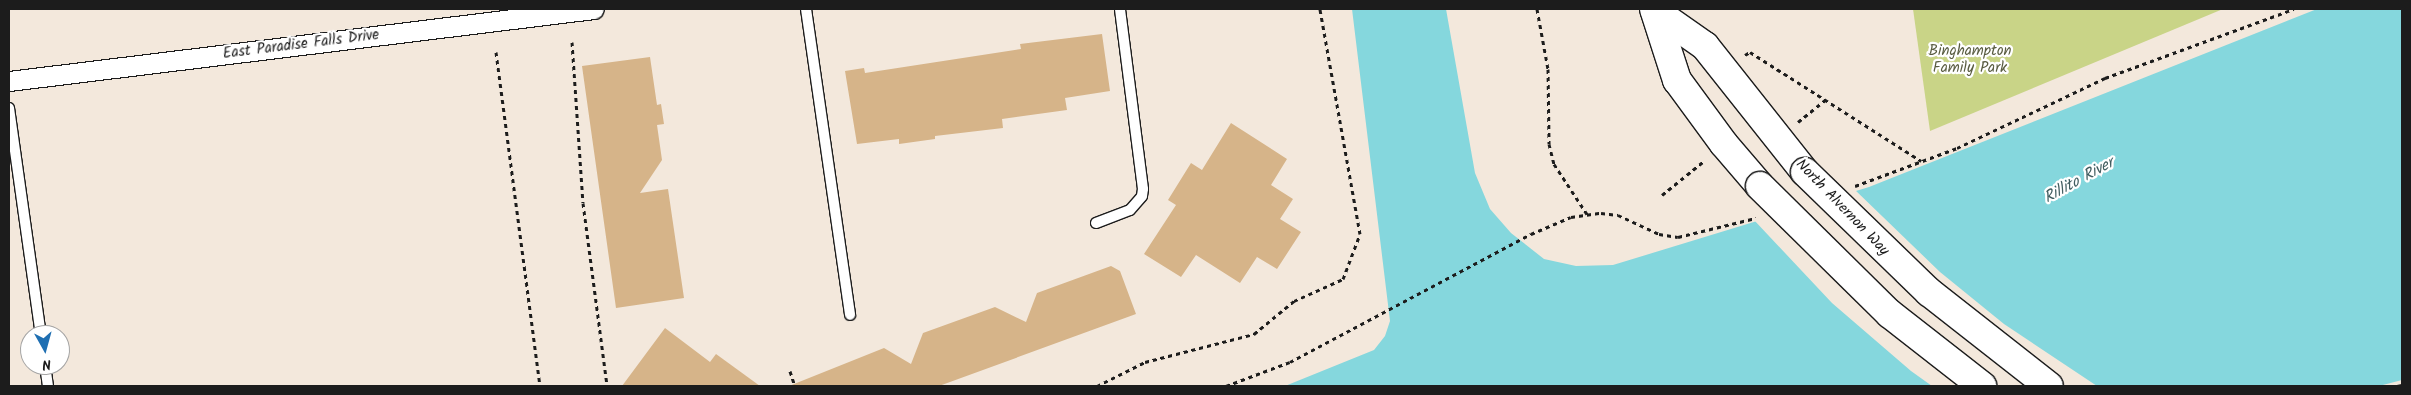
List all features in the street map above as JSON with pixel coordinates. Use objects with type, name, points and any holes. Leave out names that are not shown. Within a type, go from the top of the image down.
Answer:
[{"type":"main road","name":"North Alvernon Way","points":[[1655,10],[1705,46],[1805,172],[1929,292],[2049,386]]},
{"type":"main road","name":"North Alvernon Way","points":[[1655,10],[1677,80],[1724,144],[1760,186],[1890,314],[1982,386]]},
{"type":"street","name":"East Paradise Falls Drive","points":[[9,81],[594,9]]},
{"type":"lane","points":[[806,9],[850,315]]},
{"type":"lane","points":[[1096,223],[1130,210],[1142,196],[1143,189],[1120,9]]},
{"type":"lane","points":[[9,108],[39,325]]},
{"type":"path","points":[[1097,386],[1145,362],[1254,334],[1294,301],[1343,279],[1360,234],[1320,9]]},
{"type":"path","points":[[1537,9],[1548,69],[1549,144],[1554,164],[1587,214]]},
{"type":"path","points":[[1850,188],[1921,162],[1983,136],[2106,78],[2294,9]]},
{"type":"path","points":[[572,42],[583,203],[607,386]]},
{"type":"path","points":[[496,52],[540,386]]},
{"type":"path","points":[[1741,57],[1750,52],[1921,162]]},
{"type":"path","points":[[1795,125],[1825,100]]},
{"type":"path","points":[[1662,195],[1704,161]]},
{"type":"path","points":[[1226,386],[1261,376],[1554,222],[1587,214],[1618,215],[1659,234],[1678,237],[1758,217]]},
{"type":"path","points":[[790,371],[795,386]]},
{"type":"path","points":[[2397,386],[2402,385]]},
{"type":"green space","name":"Binghampton Family Park","points":[[1913,9],[2223,9],[1930,131]]},
{"type":"water","name":"Rillito River","points":[[1352,9],[1446,9],[1475,173],[1490,209],[1511,233],[1544,259],[1576,266],[1613,265],[1869,187],[2317,9],[2402,9],[2402,380],[2379,386],[1285,386],[1374,350],[1385,336],[1390,321]]},
{"type":"pier","points":[[1854,189],[1940,272],[2004,324],[2097,386],[1932,386],[1911,371],[1832,303],[1754,220]]},
{"type":"building","points":[[1102,34],[1110,91],[1065,98],[1067,110],[1002,119],[1003,128],[935,136],[935,139],[899,144],[899,139],[857,144],[845,71],[864,68],[865,73],[1021,49],[1020,44]]},
{"type":"building","points":[[650,57],[657,105],[661,104],[664,124],[657,125],[662,160],[640,193],[668,189],[684,298],[616,308],[582,66]]},
{"type":"building","points":[[1231,123],[1287,159],[1271,185],[1293,199],[1280,219],[1301,232],[1277,269],[1257,257],[1240,283],[1196,255],[1181,277],[1144,254],[1176,205],[1168,200],[1191,163],[1202,170]]},
{"type":"building","points":[[1111,266],[1120,271],[1136,314],[939,386],[789,386],[884,348],[911,364],[923,333],[995,307],[1026,322],[1037,293]]},
{"type":"building","points":[[665,328],[710,362],[716,354],[760,386],[622,386]]}]
